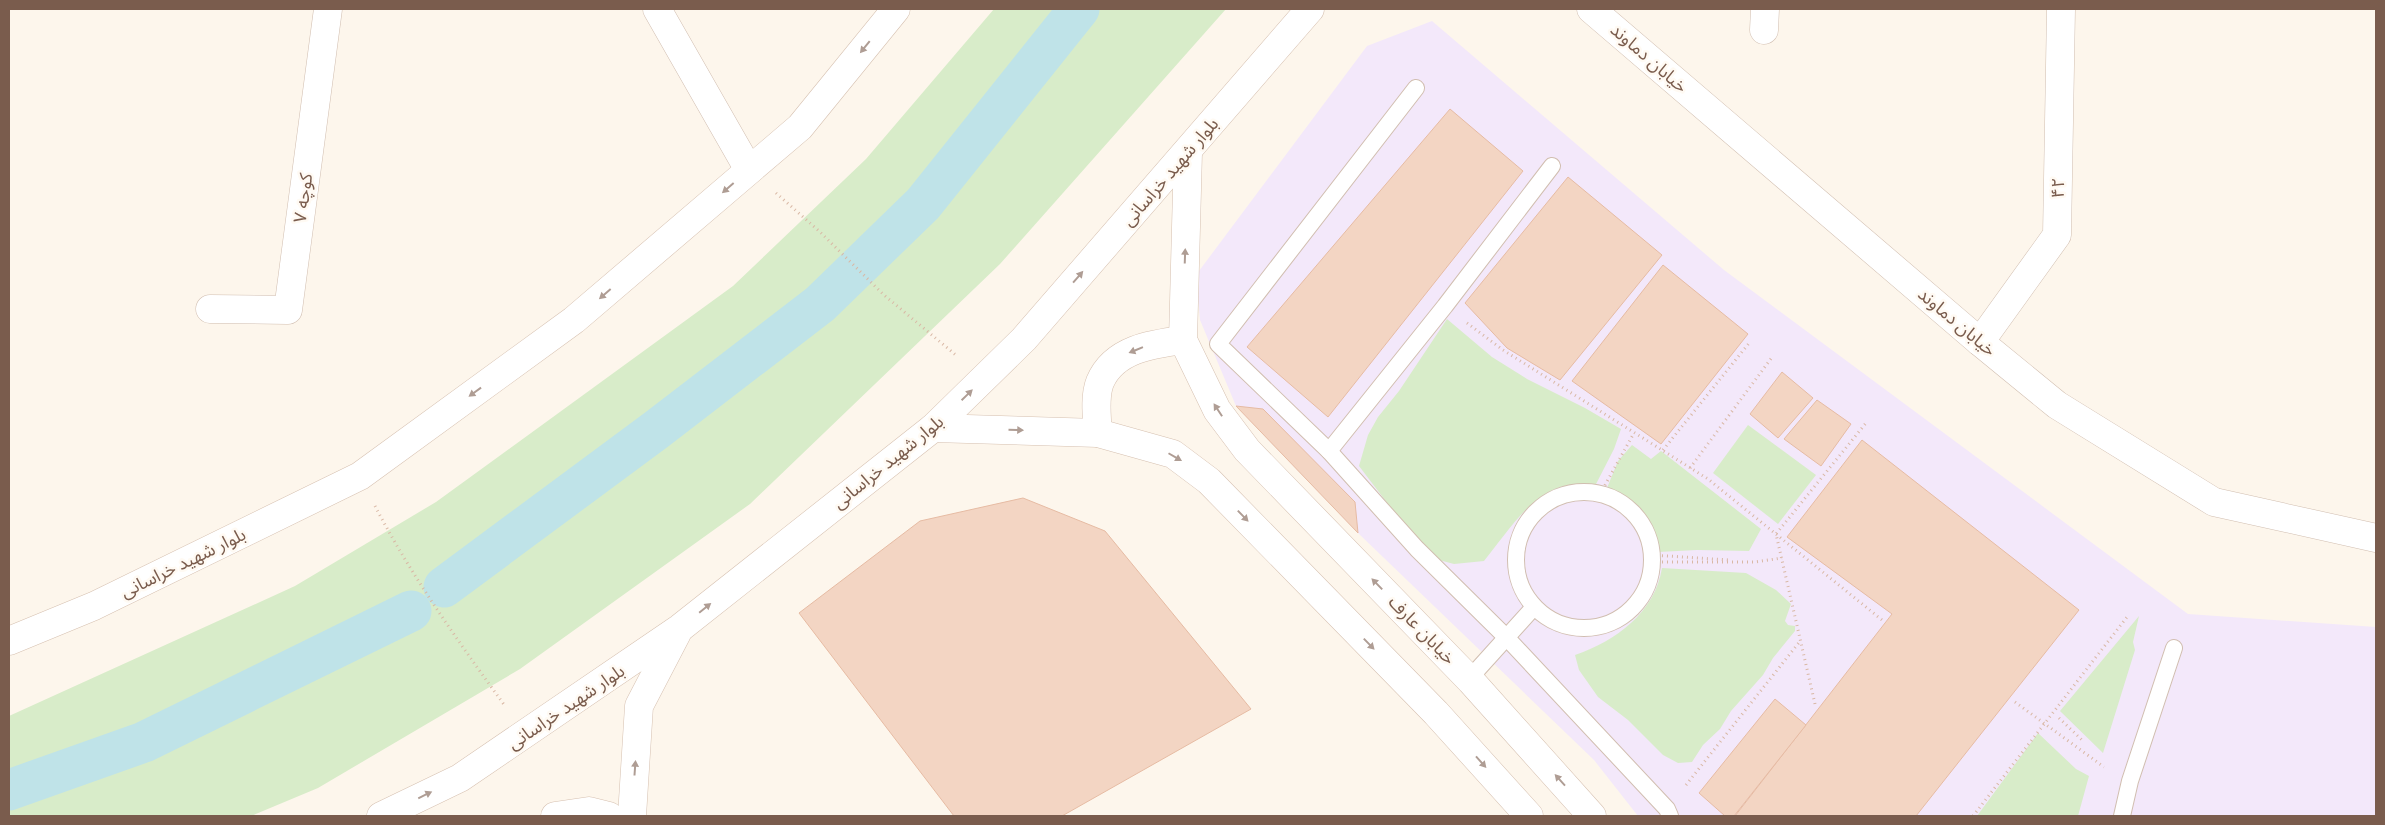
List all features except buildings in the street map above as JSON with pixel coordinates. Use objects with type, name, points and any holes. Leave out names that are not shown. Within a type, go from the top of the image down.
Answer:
[{"type":"main road","name":"کوچه ۷","points":[[210,310],[288,310],[328,9]]},
{"type":"main road","points":[[657,9],[749,170]]},
{"type":"main road","name":"بلوار شهید خراسانی","points":[[9,641],[94,606],[360,476],[574,320],[800,127],[896,9]]},
{"type":"main road","name":"بلوار شهید خراسانی","points":[[381,816],[460,778],[680,628],[933,428],[1024,339],[1310,9]]},
{"type":"main road","name":"خیابان دماوند","points":[[1591,9],[1980,342],[2057,405],[2214,502],[2376,538]]},
{"type":"main road","name":"۴۲","points":[[1980,342],[2057,235],[2061,9]]},
{"type":"main road","points":[[1098,433],[1097,396],[1100,382],[1114,362],[1132,351],[1152,344],[1183,340],[1188,152]]},
{"type":"main road","name":"خیابان عارف","points":[[1183,340],[1218,410],[1247,450],[1471,680],[1592,816]]},
{"type":"main road","points":[[933,428],[1098,433],[1173,454],[1209,481],[1436,713],[1530,816]]},
{"type":"main road","points":[[632,816],[639,706],[680,628]]},
{"type":"main road","points":[[555,816],[589,811],[609,816]]},
{"type":"lane","points":[[1416,88],[1218,344],[1329,451],[1417,548],[1506,637],[1669,813]]},
{"type":"lane","points":[[1329,451],[1445,306],[1552,166]]},
{"type":"lane","points":[[1577,492],[1600,494],[1621,502],[1637,517],[1649,537],[1652,559],[1650,582],[1639,602],[1623,617],[1602,627],[1579,629],[1557,624],[1538,612],[1524,595],[1517,573],[1516,550],[1523,529],[1537,511],[1555,498],[1577,492]]},
{"type":"lane","points":[[1471,680],[1478,669],[1534,607]]},
{"type":"lane","points":[[2122,816],[2129,787],[2174,648]]},
{"type":"path","points":[[749,170],[819,231],[884,295],[984,379]]},
{"type":"path","points":[[1445,306],[1503,350],[1708,478],[1882,620]]},
{"type":"path","points":[[1663,450],[1750,342]]},
{"type":"path","points":[[1690,468],[1773,356]]},
{"type":"path","points":[[1776,534],[1866,423]]},
{"type":"path","points":[[1600,494],[1634,433]]},
{"type":"path","points":[[360,476],[400,554],[453,634],[525,735]]},
{"type":"path","points":[[1776,534],[1815,704]]},
{"type":"path","points":[[1652,559],[1754,562],[1782,558]]},
{"type":"path","points":[[1652,559],[1754,562]]},
{"type":"path","points":[[1973,816],[2127,617]]},
{"type":"path","points":[[1669,813],[1800,640]]},
{"type":"path","points":[[2015,702],[2046,723],[2129,787]]},
{"type":"path","points":[[2059,718],[2082,740]]},
{"type":"shaded area","points":[[1432,21],[1724,270],[2188,614],[2376,627],[2376,816],[1638,816],[1594,760],[1358,533],[1236,406],[1200,320],[1196,275],[1367,46]]},
{"type":"green space","points":[[994,9],[1226,9],[1000,264],[750,504],[520,669],[318,788],[251,816],[9,816],[9,716],[295,586],[436,502],[733,286],[866,159]]},
{"type":"green space","points":[[1447,319],[1492,357],[1527,379],[1585,408],[1621,429],[1614,449],[1594,488],[1576,485],[1559,487],[1544,495],[1517,519],[1484,561],[1454,564],[1439,560],[1407,529],[1359,466],[1368,435],[1378,417],[1399,391]]},
{"type":"green space","points":[[1748,425],[1816,475],[1778,524],[1713,473]]},
{"type":"green space","points":[[1632,445],[1651,459],[1661,451],[1761,529],[1749,551],[1697,550],[1658,552],[1653,532],[1642,513],[1625,498],[1607,488],[1618,461]]},
{"type":"green space","points":[[1662,568],[1746,573],[1776,590],[1791,604],[1785,621],[1788,625],[1795,626],[1795,631],[1773,658],[1763,675],[1731,711],[1720,729],[1703,745],[1692,762],[1678,763],[1663,755],[1628,720],[1598,697],[1579,670],[1575,655],[1605,642],[1631,623],[1651,598],[1658,584]]},
{"type":"green space","points":[[2139,616],[2133,642],[2135,650],[2103,753],[2060,711]]},
{"type":"green space","points":[[2038,733],[2076,769],[2089,776],[2078,816],[1977,816]]},
{"type":"waterway","points":[[444,587],[656,430],[820,304],[923,204],[1079,9]]},
{"type":"waterway","points":[[9,790],[144,742],[411,611]]}]
